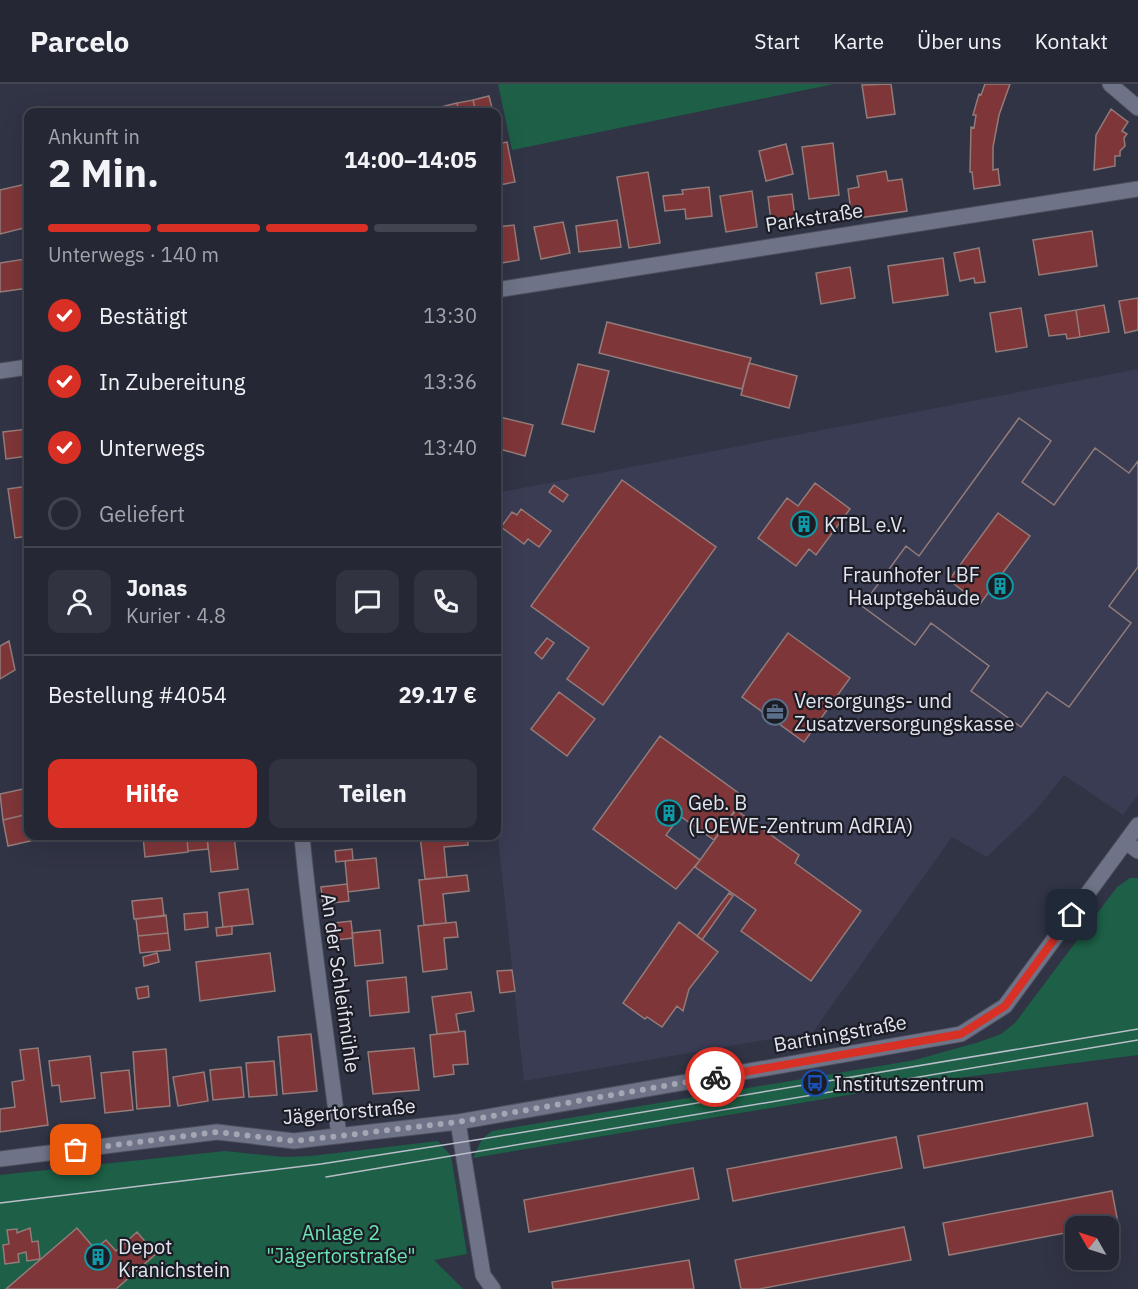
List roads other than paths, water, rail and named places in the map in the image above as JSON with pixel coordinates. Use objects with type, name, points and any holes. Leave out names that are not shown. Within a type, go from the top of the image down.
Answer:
[{"type":"street","points":[[1110,84],[1138,108]]},
{"type":"street","name":"Parkstraße","points":[[501,289],[1138,189]]},
{"type":"street","points":[[0,371],[24,368]]},
{"type":"street","name":"Bartningstraße","points":[[458,1122],[961,1034],[1005,1006],[1132,846],[1138,825]]},
{"type":"street","name":"An der Schleifmühle","points":[[302,840],[310,919],[329,1042],[339,1136]]},
{"type":"street","points":[[458,1122],[483,1275],[494,1289]]},
{"type":"street","name":"Jägertorstraße","points":[[0,1159],[217,1132],[294,1141],[458,1122]]},
{"type":"tram line","points":[[0,1203],[321,1164],[1138,1029]]},
{"type":"tram line","points":[[326,1177],[1138,1040]]},
{"type":"place","name":"KTBL e.V.","points":[[804,524]]},
{"type":"place","name":"Fraunhofer LBF Hauptgebäude","points":[[1000,586]]},
{"type":"place","name":"Versorgungs- und Zusatzversorgungskasse","points":[[775,712]]},
{"type":"place","name":"Geb. B (LOEWE-Zentrum AdRIA)","points":[[669,813]]},
{"type":"place","name":"Institutszentrum","points":[[815,1083]]},
{"type":"place","name":"Depot Kranichstein","points":[[98,1257]]},
{"type":"park label","name":"Anlage 2 \"Jägertorstraße\"","points":[[341,1244]]}]
